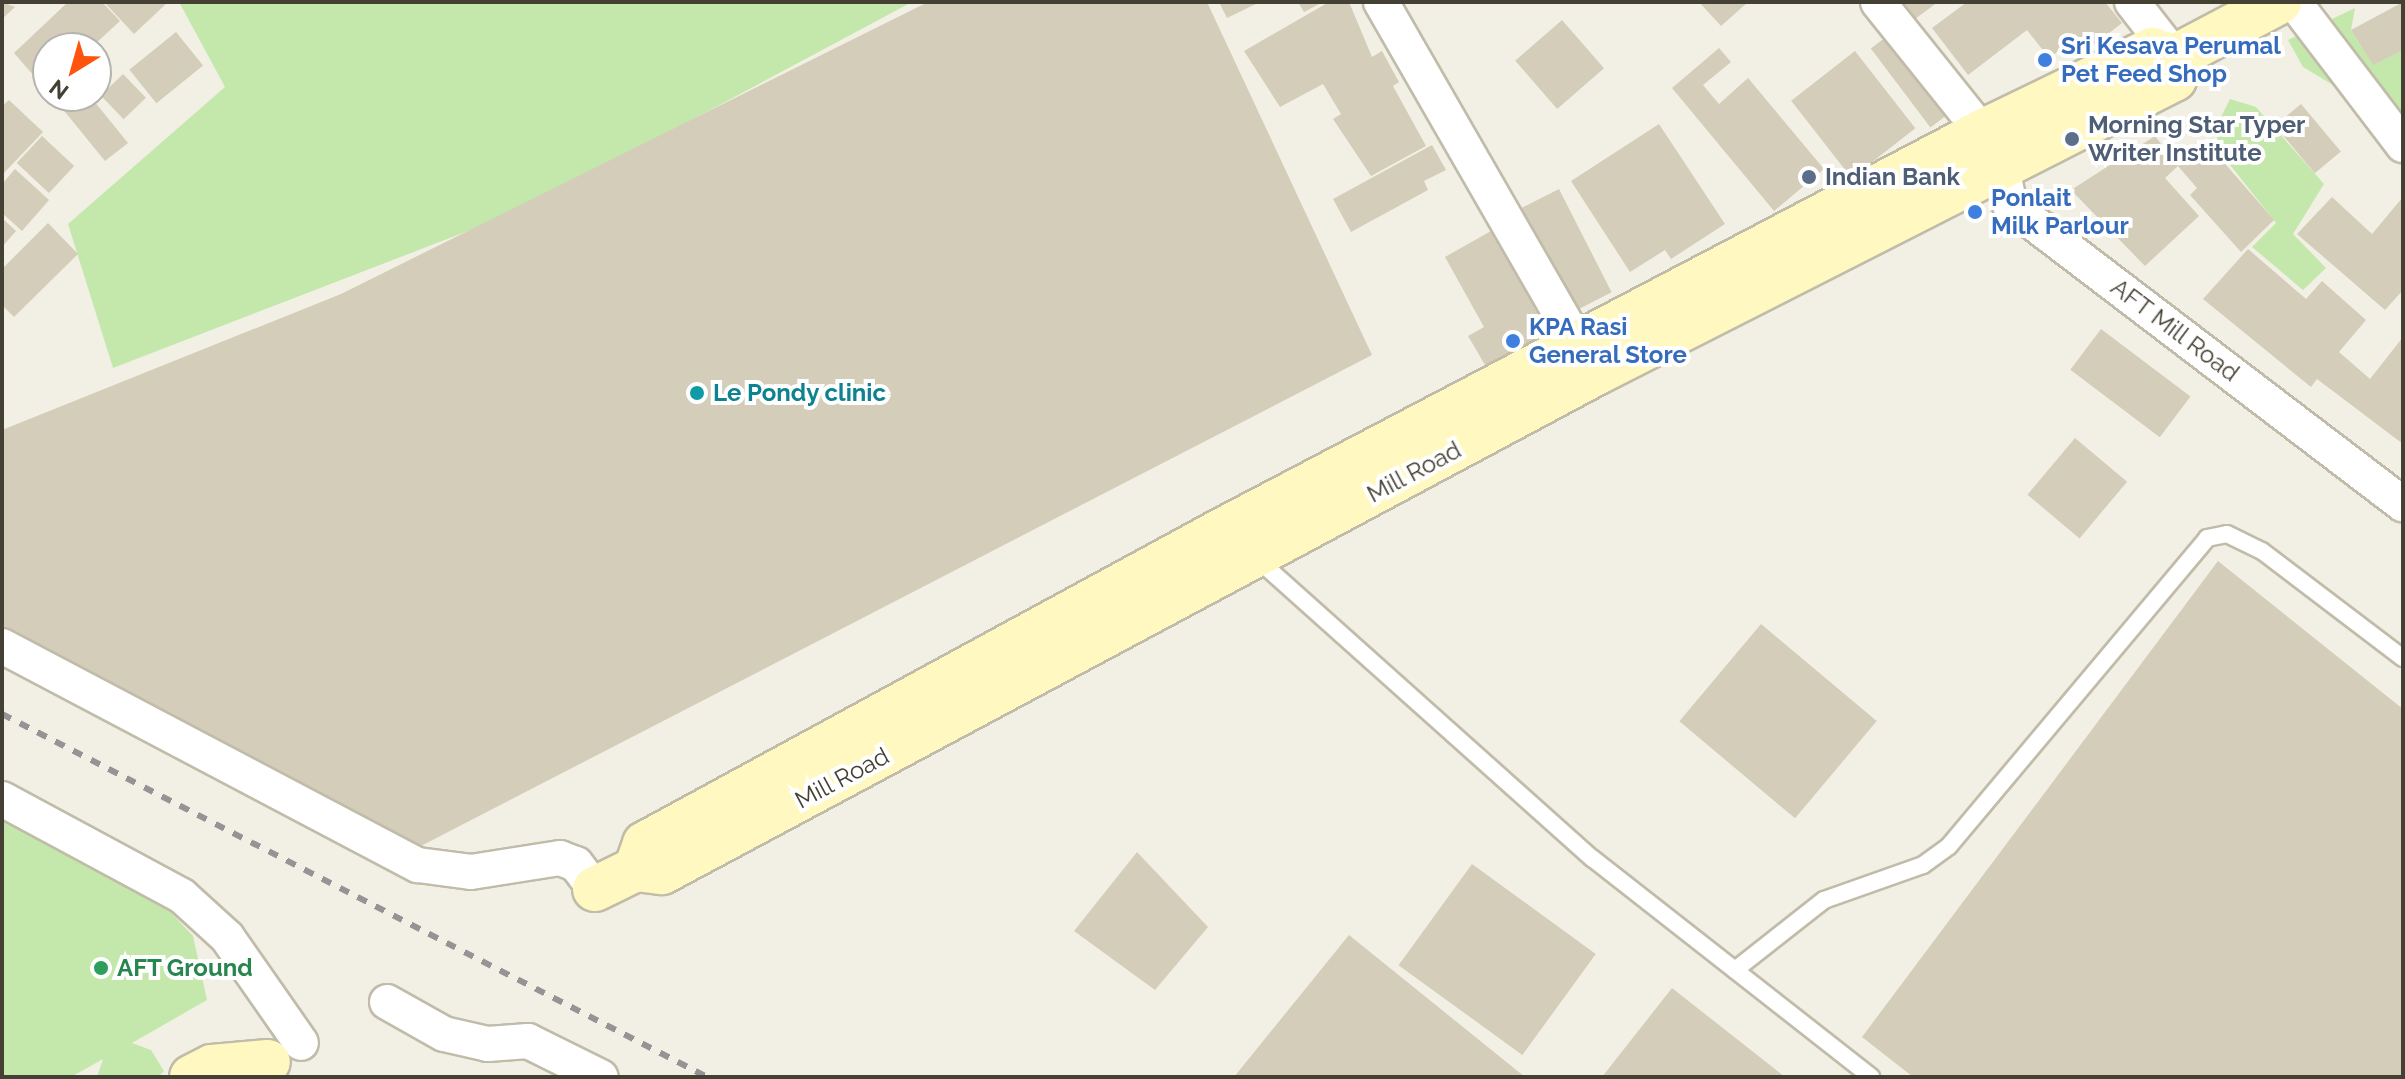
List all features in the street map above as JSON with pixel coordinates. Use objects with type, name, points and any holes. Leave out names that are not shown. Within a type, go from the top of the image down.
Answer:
[{"type":"main road","points":[[2175,57],[2279,2]]},
{"type":"main road","name":"Mill Road","points":[[595,889],[636,869],[662,872],[1240,543],[1991,148],[2174,79],[2175,57]]},
{"type":"main road","points":[[192,1077],[212,1067],[268,1062],[260,1077]]},
{"type":"street","points":[[1381,2],[1586,360]]},
{"type":"street","points":[[1878,2],[1991,148]]},
{"type":"street","points":[[2132,2],[2175,57]]},
{"type":"street","points":[[2294,2],[2403,145]]},
{"type":"street","name":"AFT Mill Road","points":[[1991,148],[2010,205],[2403,504]]},
{"type":"street","points":[[2,646],[418,865],[471,872],[560,858],[576,864],[595,889]]},
{"type":"street","points":[[2,799],[182,896],[227,937],[301,1043]]},
{"type":"street","points":[[387,1002],[444,1034],[488,1044],[528,1041],[601,1077]]},
{"type":"lane","points":[[1735,970],[1824,900],[1923,865],[1949,846],[2207,538],[2227,534],[2262,551],[2403,658]]},
{"type":"lane","points":[[1240,543],[1592,858],[1871,1077]]},
{"type":"green space","points":[[179,2],[912,2],[525,209],[113,368],[68,224],[225,87]]},
{"type":"green space","points":[[2355,8],[2351,30],[2373,64],[2403,50],[2403,127],[2303,67],[2288,40]]},
{"type":"green space","points":[[2230,99],[2256,107],[2324,184],[2293,234],[2326,268],[2303,290],[2252,247],[2276,223],[2227,161],[2214,131]]},
{"type":"green space","name":"AFT Ground","points":[[2,807],[149,889],[193,936],[207,1000],[132,1043],[151,1050],[164,1071],[158,1077],[97,1077],[103,1059],[71,1077],[2,1077]]},
{"type":"building","points":[[2,2],[15,7],[2,19]]},
{"type":"building","points":[[68,2],[102,2],[120,21],[108,32],[36,32]]},
{"type":"building","points":[[104,2],[168,2],[134,34]]},
{"type":"building","name":"Le Pondy clinic","points":[[928,2],[1207,2],[1372,355],[419,847],[2,629],[2,430],[341,294]]},
{"type":"building","points":[[1219,2],[1260,2],[1227,18]]},
{"type":"building","points":[[1298,2],[1323,2],[1304,12]]},
{"type":"building","points":[[1329,2],[1349,2],[1372,57],[1382,51],[1399,82],[1393,86],[1426,146],[1371,176],[1333,119],[1341,114],[1323,84],[1280,107],[1244,51]]},
{"type":"building","points":[[1699,2],[1748,2],[1721,26]]},
{"type":"building","points":[[1902,2],[1938,2],[1915,19]]},
{"type":"building","points":[[1967,2],[2105,2],[2122,23],[2081,55],[2071,42],[2049,58],[2027,30],[1968,75],[1932,28]]},
{"type":"building","points":[[2403,2],[2403,50],[2373,65],[2351,30]]},
{"type":"building","points":[[1562,20],[1604,68],[1557,109],[1515,61]]},
{"type":"building","points":[[176,32],[203,65],[156,103],[129,70]]},
{"type":"building","points":[[1890,34],[1950,113],[1930,128],[1871,48]]},
{"type":"building","points":[[32,36],[32,74],[14,53]]},
{"type":"building","points":[[1719,48],[1731,62],[1703,85],[1719,104],[1748,78],[1824,169],[1774,211],[1672,88]]},
{"type":"building","points":[[1855,51],[1915,128],[1852,178],[1791,101]]},
{"type":"building","points":[[123,74],[146,98],[124,119],[112,107],[112,85]]},
{"type":"building","points":[[9,100],[43,132],[4,173],[2,106]]},
{"type":"building","points":[[2301,104],[2341,151],[2315,173],[2275,126]]},
{"type":"building","points":[[65,112],[103,112],[128,143],[105,161]]},
{"type":"building","points":[[1659,124],[1725,224],[1671,259],[1665,250],[1630,272],[1571,181]]},
{"type":"building","points":[[42,136],[74,166],[49,193],[17,163]]},
{"type":"building","points":[[2155,136],[2178,166],[2165,178],[2199,216],[2145,266],[2071,190]]},
{"type":"building","points":[[2207,143],[2274,220],[2241,252],[2190,195],[2197,188],[2178,166]]},
{"type":"building","points":[[1432,145],[1446,170],[1424,181],[1428,190],[1351,232],[1333,199]]},
{"type":"building","points":[[15,169],[49,200],[22,231],[2,213],[2,184]]},
{"type":"building","points":[[1559,189],[1612,292],[1560,319],[1507,215]]},
{"type":"building","points":[[2332,197],[2372,234],[2403,197],[2403,290],[2385,310],[2297,234]]},
{"type":"building","points":[[2,218],[16,231],[2,247]]},
{"type":"building","points":[[48,223],[78,254],[14,317],[2,305],[2,269]]},
{"type":"building","points":[[1491,231],[1550,335],[1488,370],[1468,336],[1484,327],[1445,257]]},
{"type":"building","points":[[2248,249],[2306,299],[2322,281],[2366,320],[2339,352],[2370,379],[2403,337],[2403,444],[2317,379],[2311,387],[2203,299]]},
{"type":"building","points":[[2101,329],[2190,396],[2160,437],[2070,370]]},
{"type":"building","points":[[2075,438],[2127,482],[2080,538],[2027,495]]},
{"type":"building","points":[[2218,561],[2403,709],[2403,1077],[1913,1077],[1862,1037]]},
{"type":"building","points":[[1761,624],[1877,721],[1795,818],[1679,721]]},
{"type":"building","points":[[1137,852],[1208,927],[1155,990],[1074,931]]},
{"type":"building","points":[[1472,864],[1596,954],[1522,1055],[1399,965]]},
{"type":"building","points":[[1349,935],[1525,1077],[1234,1077]]},
{"type":"building","points":[[1672,988],[1785,1077],[1602,1077]]},
{"type":"railway","points":[[2,714],[707,1077]]},
{"type":"place","name":"Sri Kesava Perumal Pet Feed Shop","points":[[2045,60]]},
{"type":"place","name":"Morning Star Typer Writer Institute","points":[[2072,139]]},
{"type":"place","name":"Indian Bank","points":[[1809,177]]},
{"type":"place","name":"Ponlait Milk Parlour","points":[[1975,212]]},
{"type":"place","name":"KPA Rasi General Store","points":[[1513,341]]},
{"type":"place","name":"Le Pondy clinic","points":[[697,393]]},
{"type":"place","name":"AFT Ground","points":[[101,968]]}]
